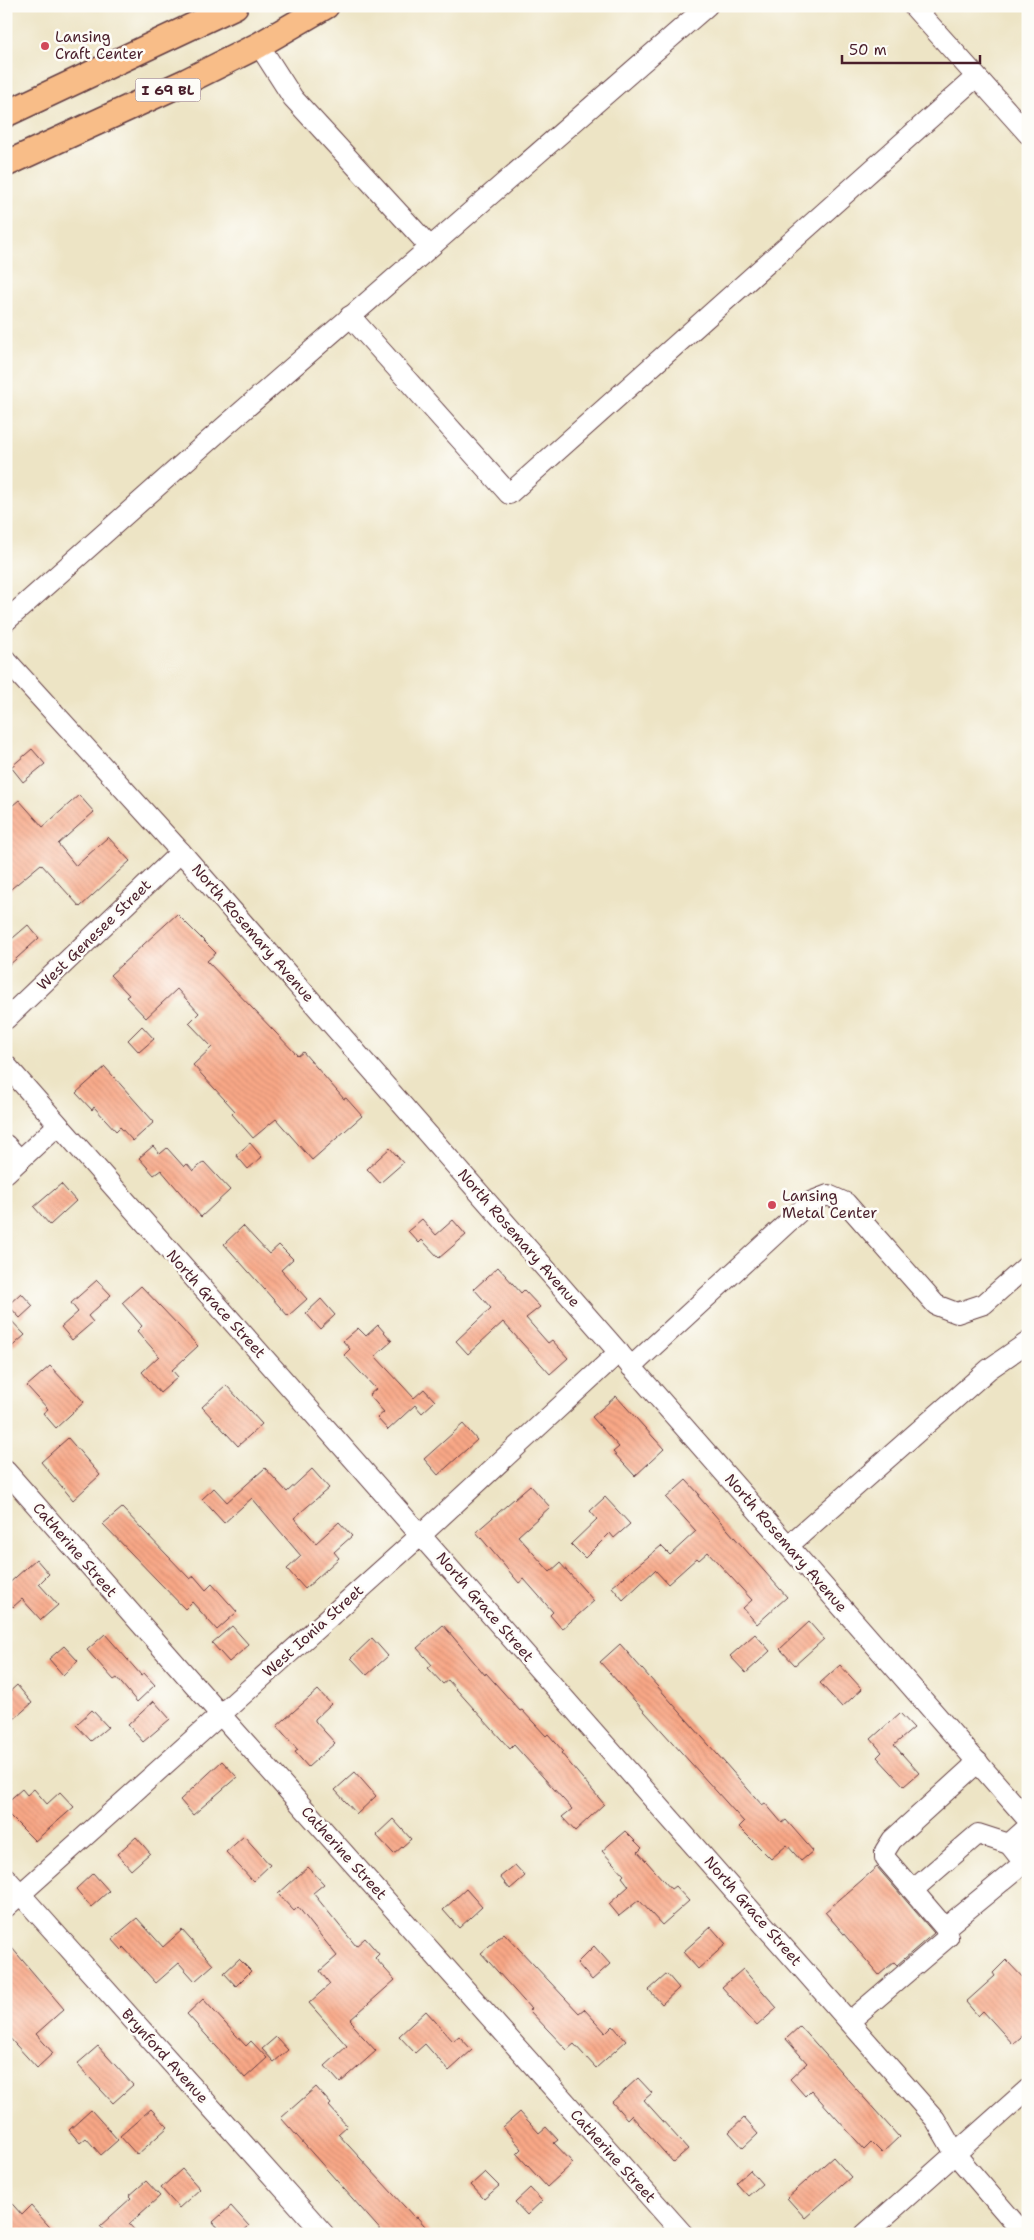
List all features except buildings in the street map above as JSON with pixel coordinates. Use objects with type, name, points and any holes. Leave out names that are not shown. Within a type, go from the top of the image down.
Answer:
[{"type":"main road","name":"I 69 BL","points":[[6,114],[236,6]]},
{"type":"main road","name":"I 69 BL","points":[[6,164],[187,81],[259,45],[326,6]]},
{"type":"street","points":[[6,621],[350,316],[707,6]]},
{"type":"street","points":[[913,6],[1028,134]]},
{"type":"street","points":[[259,45],[294,98],[430,247]]},
{"type":"street","points":[[350,316],[510,494],[976,76]]},
{"type":"street","name":"North Rosemary Avenue","points":[[6,660],[181,852],[1028,1820]]},
{"type":"street","name":"West Genesee Street","points":[[6,1019],[181,852]]},
{"type":"street","name":"North Grace Street","points":[[6,1065],[936,2118],[956,2155],[1024,2234]]},
{"type":"street","points":[[6,1146],[13,1166],[58,1125]]},
{"type":"street","name":"West Ionia Street","points":[[13,1900],[421,1534],[810,1202],[828,1195],[846,1204],[936,1305],[957,1314],[984,1304],[1028,1265]]},
{"type":"street","points":[[789,1545],[989,1369],[1028,1342]]},
{"type":"street","name":"Catherine Street","points":[[6,1471],[683,2234]]},
{"type":"street","points":[[850,2022],[948,1937],[945,1928],[885,1858],[885,1850],[892,1840],[978,1762]]},
{"type":"street","points":[[1010,1844],[1028,1827]]},
{"type":"street","points":[[912,1890],[978,1834],[1010,1844],[1026,1865],[945,1928]]},
{"type":"street","name":"Brynford Avenue","points":[[6,1878],[13,1900],[324,2234]]},
{"type":"street","points":[[865,2234],[1028,2089]]},
{"type":"place","name":"Lansing Craft Center","points":[[45,46]]},
{"type":"place","name":"Lansing Metal Center","points":[[772,1205]]}]
